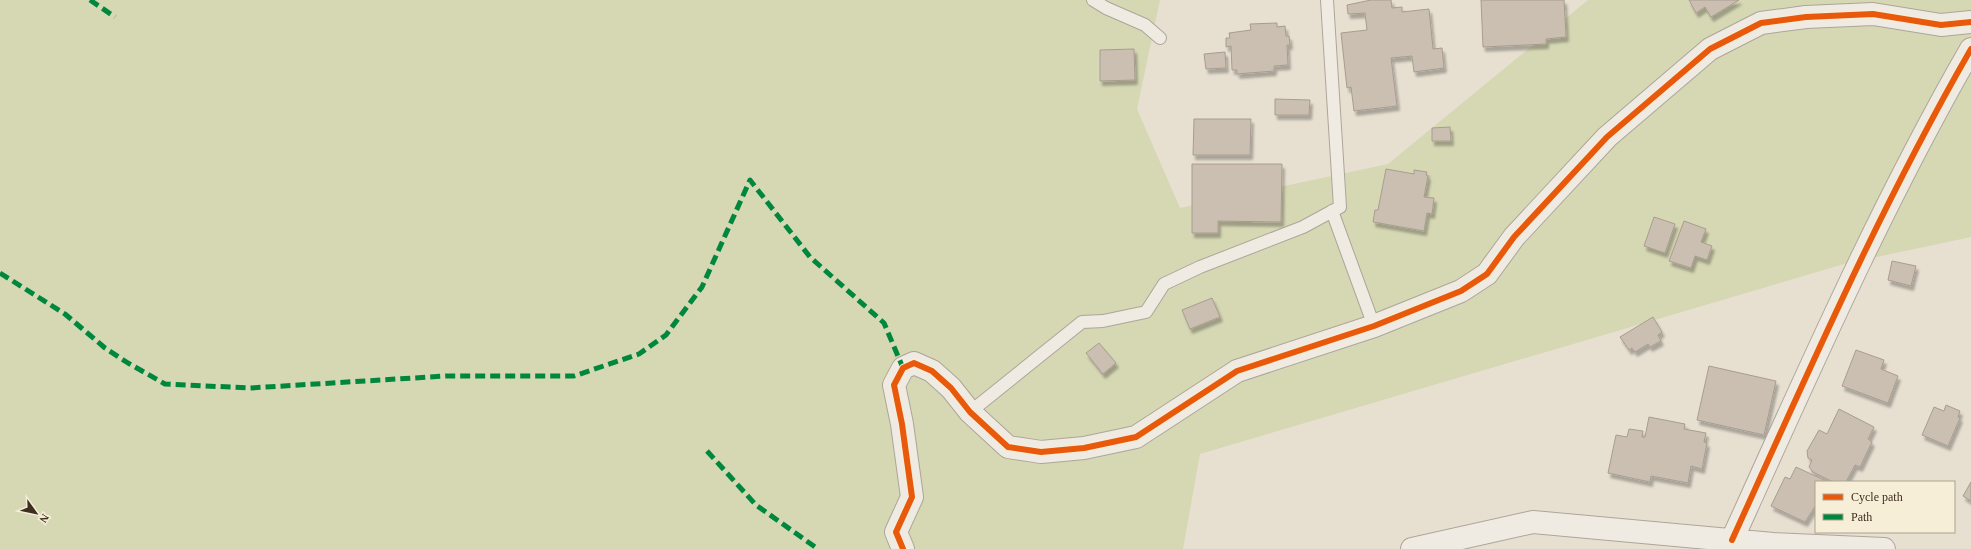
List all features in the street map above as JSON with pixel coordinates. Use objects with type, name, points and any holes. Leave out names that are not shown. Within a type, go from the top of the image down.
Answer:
[{"type":"street","points":[[903,549],[896,532],[912,497],[902,424],[894,385],[903,368],[914,364],[932,371],[951,388],[970,412],[1008,447],[1041,452],[1084,448],[1136,437],[1237,371],[1374,326],[1461,291],[1487,274],[1514,237],[1607,137],[1710,49],[1761,23],[1806,16],[1873,14],[1941,25],[1971,22]]},
{"type":"street","points":[[1732,540],[1795,400],[1884,214],[1971,49]]},
{"type":"street","points":[[1412,549],[1533,522],[1732,540],[1773,546],[1884,549]]},
{"type":"lane","points":[[1094,0],[1106,8],[1145,26],[1160,38]]},
{"type":"lane","points":[[970,412],[1082,322],[1103,321],[1146,312],[1164,284],[1200,267],[1303,227],[1340,207],[1327,0]]},
{"type":"lane","points":[[1332,211],[1374,326]]},
{"type":"green space","points":[[0,0],[1160,0],[1137,109],[1180,208],[1388,164],[1588,0],[1971,0],[1971,237],[1844,264],[1200,454],[1183,549],[0,549]]},
{"type":"building","points":[[1371,0],[1391,0],[1392,8],[1402,7],[1402,12],[1429,9],[1433,49],[1442,48],[1444,68],[1414,72],[1412,56],[1391,58],[1397,106],[1354,111],[1351,87],[1347,88],[1341,33],[1367,30],[1365,13],[1348,14],[1347,5]]},
{"type":"building","points":[[1481,0],[1564,0],[1566,37],[1546,39],[1546,44],[1483,47]]},
{"type":"building","points":[[1689,0],[1739,0],[1711,17],[1705,7],[1696,13]]},
{"type":"building","points":[[1277,23],[1277,27],[1285,26],[1286,36],[1289,36],[1290,45],[1287,45],[1288,65],[1274,66],[1274,71],[1237,74],[1237,70],[1232,70],[1231,46],[1226,47],[1226,38],[1230,38],[1229,33],[1251,30],[1250,24]]},
{"type":"building","points":[[1134,49],[1135,80],[1100,81],[1100,50]]},
{"type":"building","points":[[1225,52],[1226,68],[1206,69],[1204,54]]},
{"type":"building","points":[[1275,99],[1310,100],[1309,115],[1275,115]]},
{"type":"building","points":[[1194,119],[1251,119],[1250,155],[1193,155]]},
{"type":"building","points":[[1450,127],[1451,141],[1432,141],[1432,128]]},
{"type":"building","points":[[1192,164],[1282,164],[1281,222],[1218,221],[1218,233],[1192,233]]},
{"type":"building","points":[[1386,169],[1414,174],[1414,170],[1427,172],[1426,175],[1428,176],[1424,197],[1434,198],[1432,214],[1427,213],[1424,231],[1373,222],[1375,210],[1378,210]]},
{"type":"building","points":[[1654,217],[1675,224],[1665,253],[1644,246]]},
{"type":"building","points":[[1684,221],[1706,229],[1701,242],[1712,246],[1707,260],[1695,256],[1691,268],[1669,261]]},
{"type":"building","points":[[1892,261],[1916,266],[1911,286],[1888,280]]},
{"type":"building","points":[[1212,298],[1220,317],[1190,329],[1182,310]]},
{"type":"building","points":[[1653,317],[1662,332],[1658,335],[1661,341],[1650,347],[1648,344],[1635,352],[1632,348],[1629,350],[1620,337]]},
{"type":"building","points":[[1099,343],[1116,363],[1103,374],[1086,353]]},
{"type":"building","points":[[1856,350],[1884,360],[1881,369],[1898,376],[1888,403],[1842,386]]},
{"type":"building","points":[[1709,366],[1776,381],[1764,435],[1697,420]]},
{"type":"building","points":[[1946,405],[1960,411],[1958,417],[1960,418],[1948,446],[1922,435],[1934,407],[1944,411]]},
{"type":"building","points":[[1839,409],[1874,427],[1868,439],[1872,442],[1860,467],[1855,465],[1847,481],[1831,481],[1813,472],[1809,467],[1812,460],[1808,458],[1807,451],[1819,430],[1827,434]]},
{"type":"building","points":[[1649,417],[1685,424],[1684,429],[1706,433],[1704,442],[1707,443],[1702,469],[1691,466],[1688,483],[1651,476],[1650,482],[1608,473],[1616,435],[1627,437],[1629,429],[1643,431],[1642,437],[1645,437]]},
{"type":"building","points":[[1796,467],[1824,480],[1815,481],[1815,507],[1805,522],[1771,506],[1785,477],[1790,479]]},
{"type":"building","points":[[1971,482],[1971,501],[1963,496]]},
{"type":"marked path","points":[[90,0],[115,17]]},
{"type":"marked path","points":[[0,273],[65,314],[105,348],[165,384],[250,388],[446,376],[574,376],[639,354],[666,335],[702,287],[750,180],[810,257],[884,323],[903,368]]},
{"type":"marked path","points":[[707,451],[756,505],[818,549]]},
{"type":"cycle path","points":[[903,549],[896,532],[912,497],[902,424],[894,385],[903,368],[914,363],[932,371],[951,388],[970,412],[1008,447],[1041,452],[1084,448],[1136,437],[1237,371],[1374,326],[1461,291],[1487,274],[1514,237],[1607,137],[1710,49],[1761,23],[1806,17],[1873,14],[1941,25],[1971,22]]},
{"type":"cycle path","points":[[1732,540],[1875,230],[1971,49]]}]
